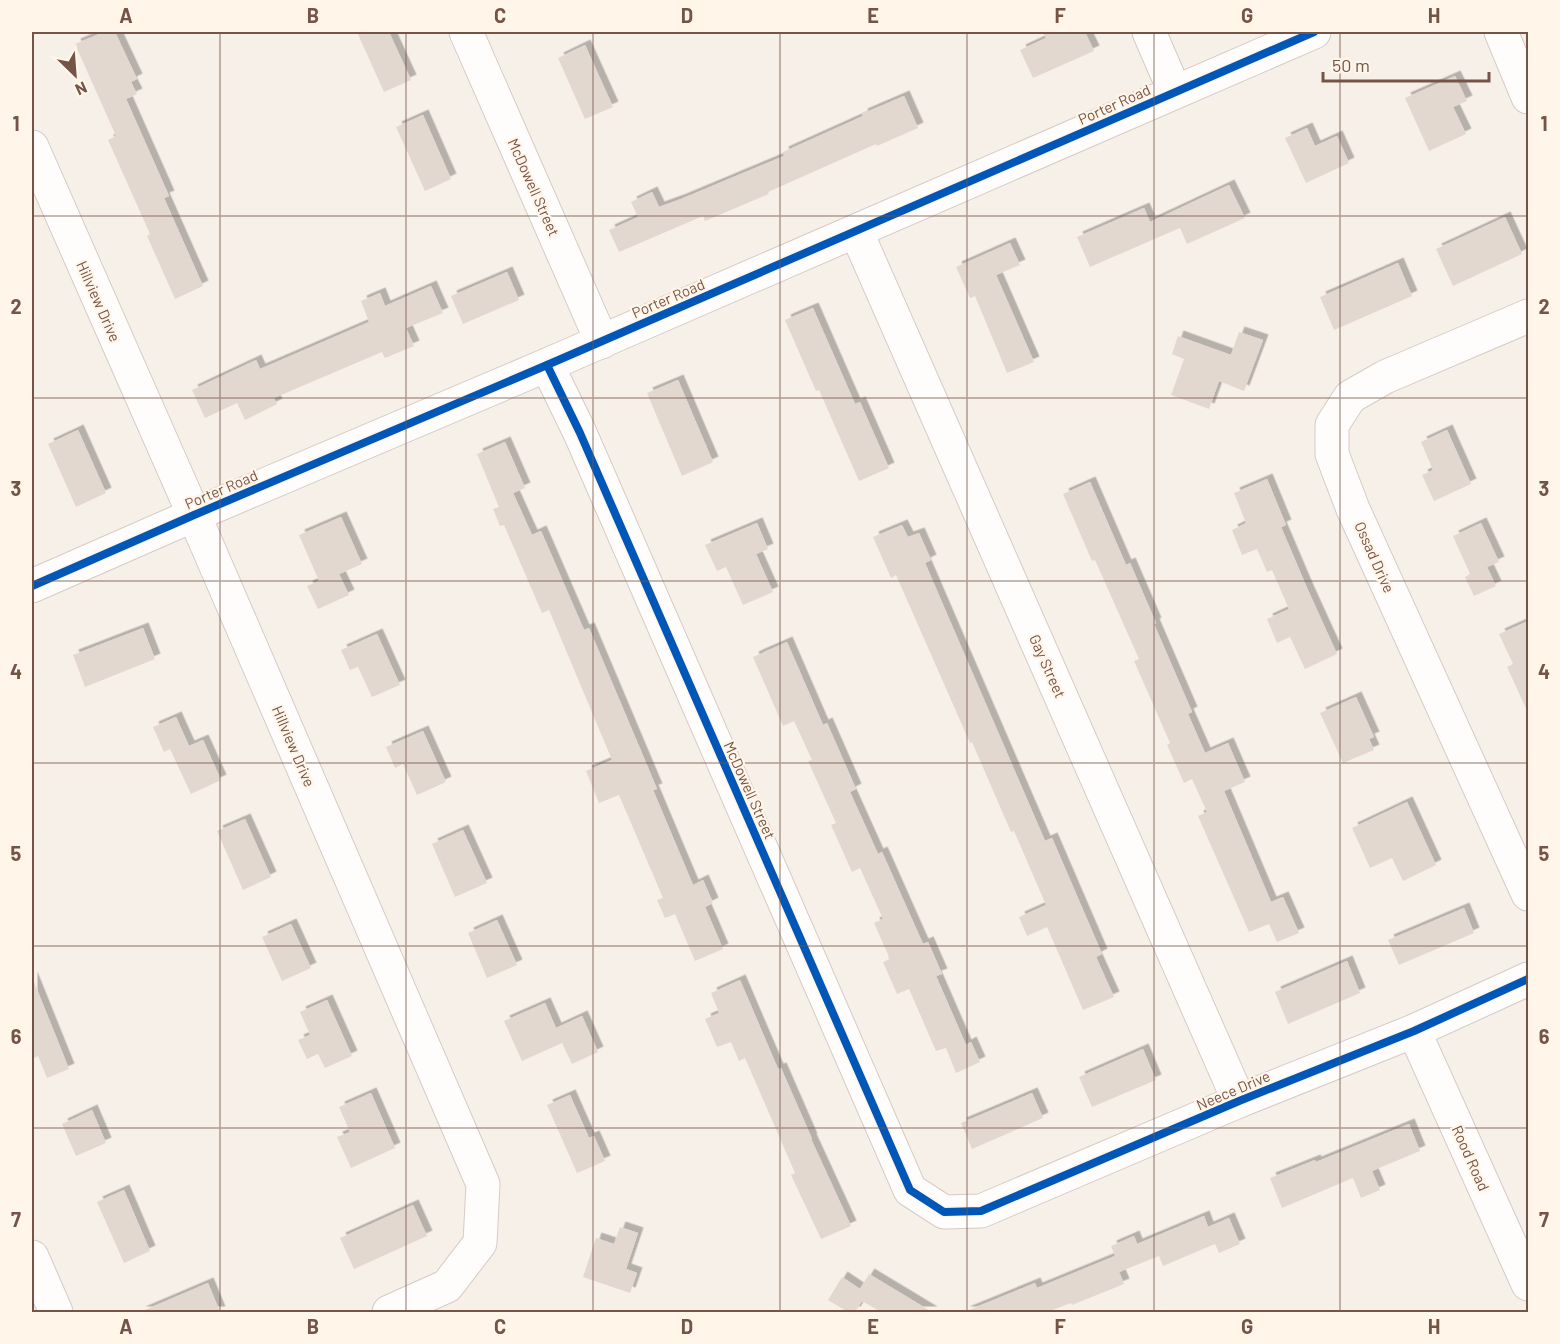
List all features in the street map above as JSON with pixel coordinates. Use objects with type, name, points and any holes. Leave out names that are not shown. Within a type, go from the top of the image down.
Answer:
[{"type":"street","name":"McDowell Street","points":[[466,32],[602,342]]},
{"type":"street","points":[[1149,32],[1175,92]]},
{"type":"street","name":"Porter Road","points":[[32,586],[602,342],[1314,32]]},
{"type":"street","points":[[1501,32],[1528,97]]},
{"type":"street","name":"Hillview Drive","points":[[32,147],[483,1184],[480,1244],[447,1286],[389,1312]]},
{"type":"street","name":"Gay Street","points":[[856,231],[1239,1101]]},
{"type":"street","name":"Ossad Drive","points":[[1528,316],[1385,377],[1350,397],[1332,425],[1332,454],[1353,509],[1528,894]]},
{"type":"street","name":"McDowell Street","points":[[547,365],[580,433],[910,1190],[944,1212]]},
{"type":"street","name":"Neece Drive","points":[[944,1212],[981,1211],[1239,1101],[1414,1031],[1528,979]]},
{"type":"street","name":"Rood Road","points":[[1414,1031],[1528,1284]]},
{"type":"street","points":[[32,1257],[56,1312]]},
{"type":"building","points":[[104,32],[115,32],[137,79],[131,82],[137,94],[126,99],[169,196],[164,198],[203,286],[175,299],[147,236],[150,234],[108,140],[116,136],[75,44]]},
{"type":"building","points":[[357,32],[389,32],[411,80],[384,92]]},
{"type":"building","points":[[1043,32],[1085,32],[1094,51],[1033,78],[1020,50],[1046,38]]},
{"type":"building","points":[[585,45],[613,107],[585,119],[558,58]]},
{"type":"building","points":[[1455,76],[1467,101],[1453,107],[1466,134],[1429,151],[1405,98]]},
{"type":"building","points":[[904,96],[918,128],[877,146],[876,144],[705,221],[703,216],[619,252],[609,230],[638,217],[631,202],[652,192],[659,207],[681,199],[784,156],[783,152]]},
{"type":"building","points":[[423,115],[451,179],[425,191],[396,127]]},
{"type":"building","points":[[1307,128],[1315,146],[1337,136],[1349,163],[1306,183],[1285,138]]},
{"type":"building","points":[[1229,185],[1245,218],[1187,244],[1180,228],[1090,267],[1077,237],[1144,208],[1150,222]]},
{"type":"building","points":[[1505,217],[1522,254],[1453,286],[1436,249]]},
{"type":"building","points":[[1010,243],[1020,265],[996,275],[1034,362],[1007,373],[975,296],[970,298],[956,267]]},
{"type":"building","points":[[1398,263],[1412,296],[1334,330],[1320,297]]},
{"type":"building","points":[[507,272],[519,300],[463,324],[451,296]]},
{"type":"building","points":[[431,286],[443,313],[406,328],[414,346],[385,358],[382,352],[274,398],[277,404],[245,420],[237,403],[205,418],[192,390],[256,360],[260,369],[369,322],[361,301],[380,293],[385,306]]},
{"type":"building","points":[[813,308],[855,404],[860,402],[889,468],[859,481],[785,320]]},
{"type":"building","points":[[1239,332],[1263,340],[1244,391],[1219,381],[1209,409],[1171,395],[1184,359],[1172,354],[1178,336],[1231,355]]},
{"type":"building","points":[[678,380],[713,462],[682,476],[647,393]]},
{"type":"building","points":[[78,430],[106,493],[76,507],[48,444]]},
{"type":"building","points":[[1447,430],[1471,484],[1434,501],[1422,475],[1433,470],[1421,442]]},
{"type":"building","points":[[505,442],[525,488],[513,493],[532,535],[541,531],[584,630],[589,628],[657,789],[653,790],[693,885],[703,880],[713,903],[705,907],[723,949],[695,961],[675,914],[665,918],[657,900],[663,898],[619,795],[599,803],[586,771],[612,760],[549,610],[542,613],[504,525],[500,526],[493,509],[499,507],[477,454]]},
{"type":"building","points":[[1267,479],[1286,525],[1281,527],[1337,654],[1305,669],[1290,637],[1277,643],[1267,619],[1289,609],[1272,570],[1267,572],[1257,549],[1242,555],[1232,530],[1246,523],[1234,493]]},
{"type":"building","points":[[1090,482],[1126,565],[1130,563],[1156,623],[1154,624],[1192,712],[1188,714],[1205,753],[1228,743],[1245,782],[1224,791],[1271,902],[1283,897],[1299,933],[1277,942],[1269,924],[1249,932],[1198,816],[1207,812],[1192,779],[1184,783],[1167,745],[1170,743],[1134,661],[1139,659],[1063,494]]},
{"type":"building","points":[[341,517],[362,564],[339,574],[349,595],[318,609],[307,586],[319,581],[299,535]]},
{"type":"building","points":[[757,523],[768,549],[756,554],[773,592],[743,605],[726,567],[717,571],[705,545]]},
{"type":"building","points":[[1481,523],[1499,562],[1487,567],[1496,586],[1474,596],[1465,577],[1470,574],[1453,536]]},
{"type":"building","points":[[902,525],[908,537],[919,533],[931,560],[925,563],[1045,841],[1052,838],[1102,954],[1096,957],[1114,997],[1083,1010],[1047,927],[1027,936],[1019,917],[1046,905],[1014,831],[1011,832],[972,742],[970,743],[896,575],[891,578],[873,537]]},
{"type":"building","points":[[1528,621],[1528,713],[1507,667],[1513,664],[1499,634]]},
{"type":"building","points":[[143,628],[155,659],[85,687],[73,655]]},
{"type":"building","points":[[377,634],[400,685],[372,697],[358,667],[350,670],[341,650]]},
{"type":"building","points":[[787,642],[823,725],[827,723],[856,789],[850,792],[878,854],[882,852],[923,944],[928,942],[942,974],[936,976],[966,1045],[971,1042],[980,1062],[956,1073],[946,1048],[936,1051],[909,989],[897,994],[883,962],[890,959],[874,923],[883,919],[860,868],[852,872],[831,825],[836,823],[808,761],[812,760],[794,721],[783,726],[753,657]]},
{"type":"building","points":[[1356,697],[1374,737],[1369,739],[1374,750],[1343,763],[1320,713]]},
{"type":"building","points":[[176,717],[189,746],[203,740],[221,780],[191,794],[170,749],[164,752],[153,727]]},
{"type":"building","points":[[423,731],[446,782],[417,795],[403,764],[395,768],[386,747]]},
{"type":"building","points":[[1407,802],[1436,865],[1403,881],[1392,858],[1370,868],[1352,828]]},
{"type":"building","points":[[245,819],[271,877],[243,890],[217,831]]},
{"type":"building","points":[[463,830],[487,883],[455,897],[432,844]]},
{"type":"building","points":[[1464,908],[1474,933],[1399,965],[1388,940]]},
{"type":"building","points":[[497,920],[517,965],[487,978],[468,933]]},
{"type":"building","points":[[291,924],[311,968],[282,981],[262,937]]},
{"type":"building","points":[[1347,961],[1360,993],[1288,1024],[1275,992]]},
{"type":"building","points":[[32,977],[69,1069],[47,1078],[38,1056],[32,1059]]},
{"type":"building","points":[[740,980],[778,1069],[781,1068],[851,1226],[821,1239],[791,1175],[795,1173],[745,1058],[739,1061],[731,1042],[717,1047],[705,1019],[719,1013],[711,993]]},
{"type":"building","points":[[327,1000],[352,1056],[325,1068],[318,1054],[307,1059],[298,1040],[310,1035],[300,1012]]},
{"type":"building","points":[[545,1003],[556,1028],[582,1016],[598,1052],[572,1064],[562,1043],[522,1061],[504,1021]]},
{"type":"building","points":[[1143,1049],[1156,1080],[1092,1107],[1079,1077]]},
{"type":"building","points":[[371,1093],[395,1148],[351,1168],[337,1137],[350,1132],[339,1107]]},
{"type":"building","points":[[1032,1093],[1043,1118],[972,1149],[961,1123]]},
{"type":"building","points":[[570,1095],[589,1138],[594,1136],[605,1161],[577,1173],[547,1105]]},
{"type":"building","points":[[92,1110],[106,1143],[76,1156],[62,1124]]},
{"type":"building","points":[[1409,1124],[1420,1151],[1372,1171],[1380,1190],[1361,1198],[1353,1178],[1282,1208],[1270,1178]]},
{"type":"building","points":[[124,1190],[150,1251],[124,1263],[97,1202]]},
{"type":"building","points":[[413,1205],[427,1236],[354,1269],[340,1238]]},
{"type":"building","points":[[1204,1216],[1208,1227],[1229,1218],[1240,1244],[1219,1253],[1215,1244],[1163,1266],[1159,1256],[1119,1272],[1124,1284],[1072,1305],[1071,1303],[1047,1312],[964,1312],[1035,1283],[1037,1288],[1115,1256],[1111,1246],[1134,1236],[1137,1244]]},
{"type":"building","points":[[620,1227],[638,1233],[626,1269],[637,1273],[630,1293],[583,1277],[596,1238],[614,1244]]},
{"type":"building","points":[[869,1274],[932,1312],[881,1312],[862,1301],[855,1312],[848,1312],[828,1300],[842,1277],[860,1289]]},
{"type":"building","points":[[208,1283],[220,1312],[140,1312]]},
{"type":"cycle path","points":[[32,586],[1314,32]]},
{"type":"cycle path","points":[[547,365],[580,433],[910,1190],[944,1212],[981,1211],[1239,1101],[1414,1031],[1528,979]]}]
